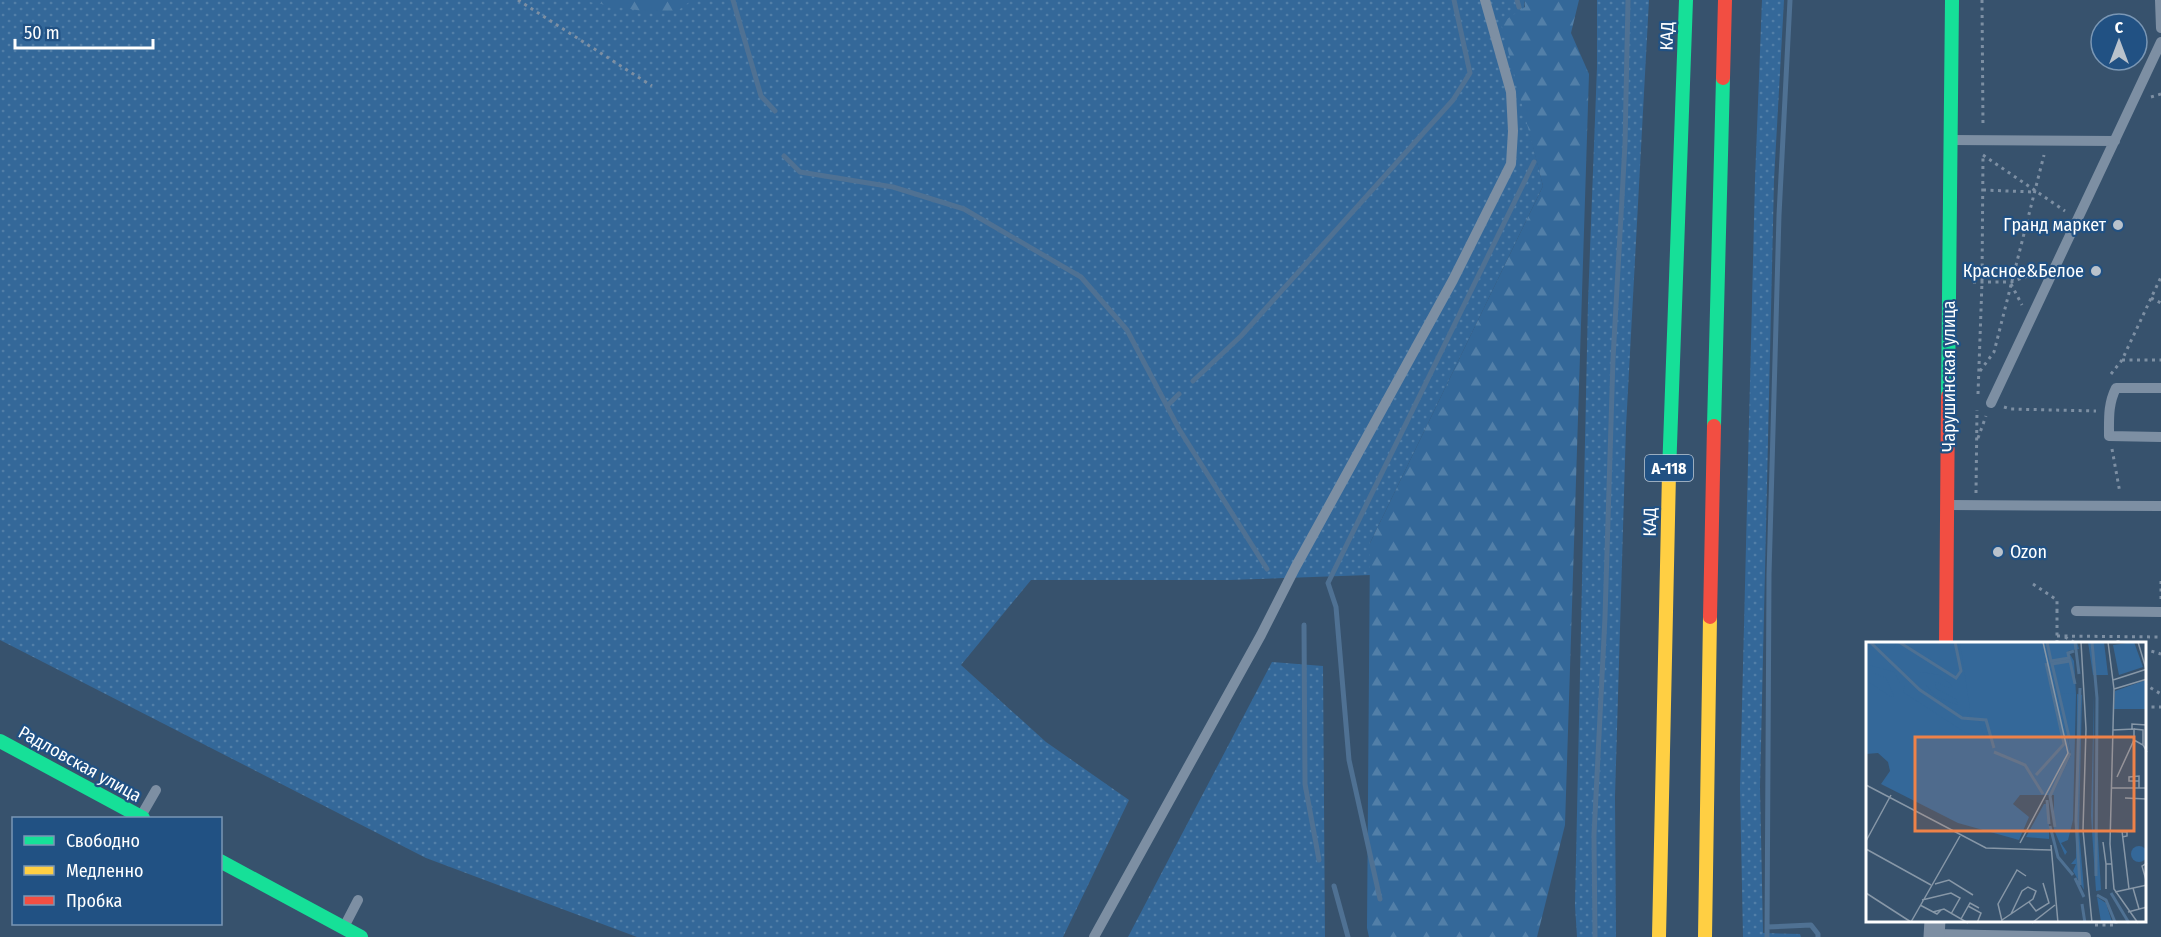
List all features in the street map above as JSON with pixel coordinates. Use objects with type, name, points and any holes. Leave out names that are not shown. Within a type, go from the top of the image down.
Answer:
[{"type":"main road","name":"КАД","points":[[1659,937],[1669,475],[1686,0]]},
{"type":"main road","name":"А-118","points":[[1705,937],[1716,306],[1725,0]]},
{"type":"main road","name":"Чарушинская улица","points":[[1946,642],[1952,0]]},
{"type":"main road","name":"Радловская улица","points":[[0,741],[140,817]]},
{"type":"main road","points":[[222,862],[361,937]]},
{"type":"lane","points":[[1094,937],[1453,280],[1510,164],[1514,131],[1510,92],[1485,0]]},
{"type":"lane","points":[[2160,0],[2161,28]]},
{"type":"lane","points":[[1991,403],[2161,42]]},
{"type":"lane","points":[[1951,140],[2115,141]]},
{"type":"lane","points":[[2161,388],[2116,388],[2110,401],[2109,411],[2109,436],[2161,437]]},
{"type":"lane","points":[[1948,505],[2161,506]]},
{"type":"lane","points":[[2076,611],[2161,612]]},
{"type":"lane","points":[[142,817],[156,790]]},
{"type":"lane","points":[[344,927],[358,900]]},
{"type":"lane","points":[[1934,931],[2086,937]]},
{"type":"path","points":[[518,0],[652,86]]},
{"type":"path","points":[[1978,396],[1982,282],[1982,0]]},
{"type":"path","points":[[1979,373],[1994,352],[2047,141]]},
{"type":"path","points":[[1983,155],[2078,219]]},
{"type":"path","points":[[1982,190],[2035,192]]},
{"type":"path","points":[[1982,282],[2011,282],[2055,267]]},
{"type":"path","points":[[2109,377],[2122,360],[2161,277]]},
{"type":"path","points":[[2011,282],[2030,321]]},
{"type":"path","points":[[2151,298],[2161,303]]},
{"type":"path","points":[[2122,360],[2161,360]]},
{"type":"path","points":[[2093,411],[2097,402]]},
{"type":"path","points":[[1976,442],[1991,403],[2010,409],[2109,411]]},
{"type":"path","points":[[1976,505],[1977,407]]},
{"type":"path","points":[[2109,436],[2121,495]]},
{"type":"path","points":[[2161,577],[2161,612]]},
{"type":"path","points":[[2033,584],[2057,600],[2056,642]]},
{"type":"path","points":[[2057,611],[2076,611]]},
{"type":"path","points":[[2057,636],[2161,637]]},
{"type":"path","points":[[2063,636],[2073,642]]},
{"type":"path","points":[[2118,637],[2118,642]]},
{"type":"path","points":[[2146,652],[2161,654]]},
{"type":"path","points":[[2146,685],[2161,694]]},
{"type":"green space","points":[[0,0],[1524,0],[1528,125],[1543,186],[1370,543],[1370,575],[1230,580],[1031,580],[961,665],[1046,742],[1129,800],[1063,937],[637,937],[426,858],[0,640]]},
{"type":"green space","points":[[578,0],[692,0],[676,12],[654,13]]},
{"type":"green space","points":[[1524,0],[1579,0],[1571,33],[1589,74],[1565,825],[1537,937],[1369,937],[1367,928],[1370,543],[1543,186],[1501,23],[1525,7]]},
{"type":"green space","points":[[1597,0],[1649,0],[1626,427],[1615,797],[1616,937],[1577,937],[1575,906]]},
{"type":"green space","points":[[1762,0],[1784,0],[1774,180],[1760,787],[1763,933],[1800,934],[1801,937],[1743,937],[1740,788],[1755,180]]},
{"type":"green space","points":[[1272,662],[1323,666],[1325,937],[1128,937]]},
{"type":"waterway","points":[[733,0],[761,96],[775,111]]},
{"type":"waterway","points":[[1193,381],[1241,336],[1453,100],[1470,73],[1454,0]]},
{"type":"waterway","points":[[1517,0],[1519,7]]},
{"type":"waterway","points":[[1595,937],[1594,835],[1605,617],[1613,359],[1625,144],[1628,0]]},
{"type":"waterway","points":[[1767,937],[1769,575],[1779,215],[1790,0]]},
{"type":"waterway","points":[[784,156],[800,172],[893,187],[964,209],[1081,277],[1127,330],[1179,429],[1267,569]]},
{"type":"waterway","points":[[1380,899],[1349,760],[1336,607],[1328,583],[1534,162]]},
{"type":"waterway","points":[[1167,406],[1179,394]]},
{"type":"waterway","points":[[1304,625],[1305,784],[1319,860]]},
{"type":"waterway","points":[[1334,886],[1348,937]]},
{"type":"waterway","points":[[1767,927],[1811,925],[1818,937]]},
{"type":"traffic: fast","points":[[1669,473],[1686,0]]},
{"type":"traffic: fast","points":[[1948,396],[1952,0]]},
{"type":"traffic: fast","points":[[1714,426],[1723,78]]},
{"type":"traffic: fast","points":[[0,741],[141,817]]},
{"type":"traffic: fast","points":[[222,862],[361,937]]},
{"type":"traffic: slow","points":[[1659,937],[1669,473]]},
{"type":"traffic: slow","points":[[1705,937],[1710,617]]},
{"type":"traffic: jam","points":[[1723,78],[1725,0]]},
{"type":"traffic: jam","points":[[1946,642],[1948,396]]},
{"type":"traffic: jam","points":[[1710,617],[1714,426]]},
{"type":"place","name":"Гранд маркет","points":[[2118,225]]},
{"type":"place","name":"Красное&Белое","points":[[2096,271]]},
{"type":"place","name":"Ozon","points":[[1998,552]]}]
